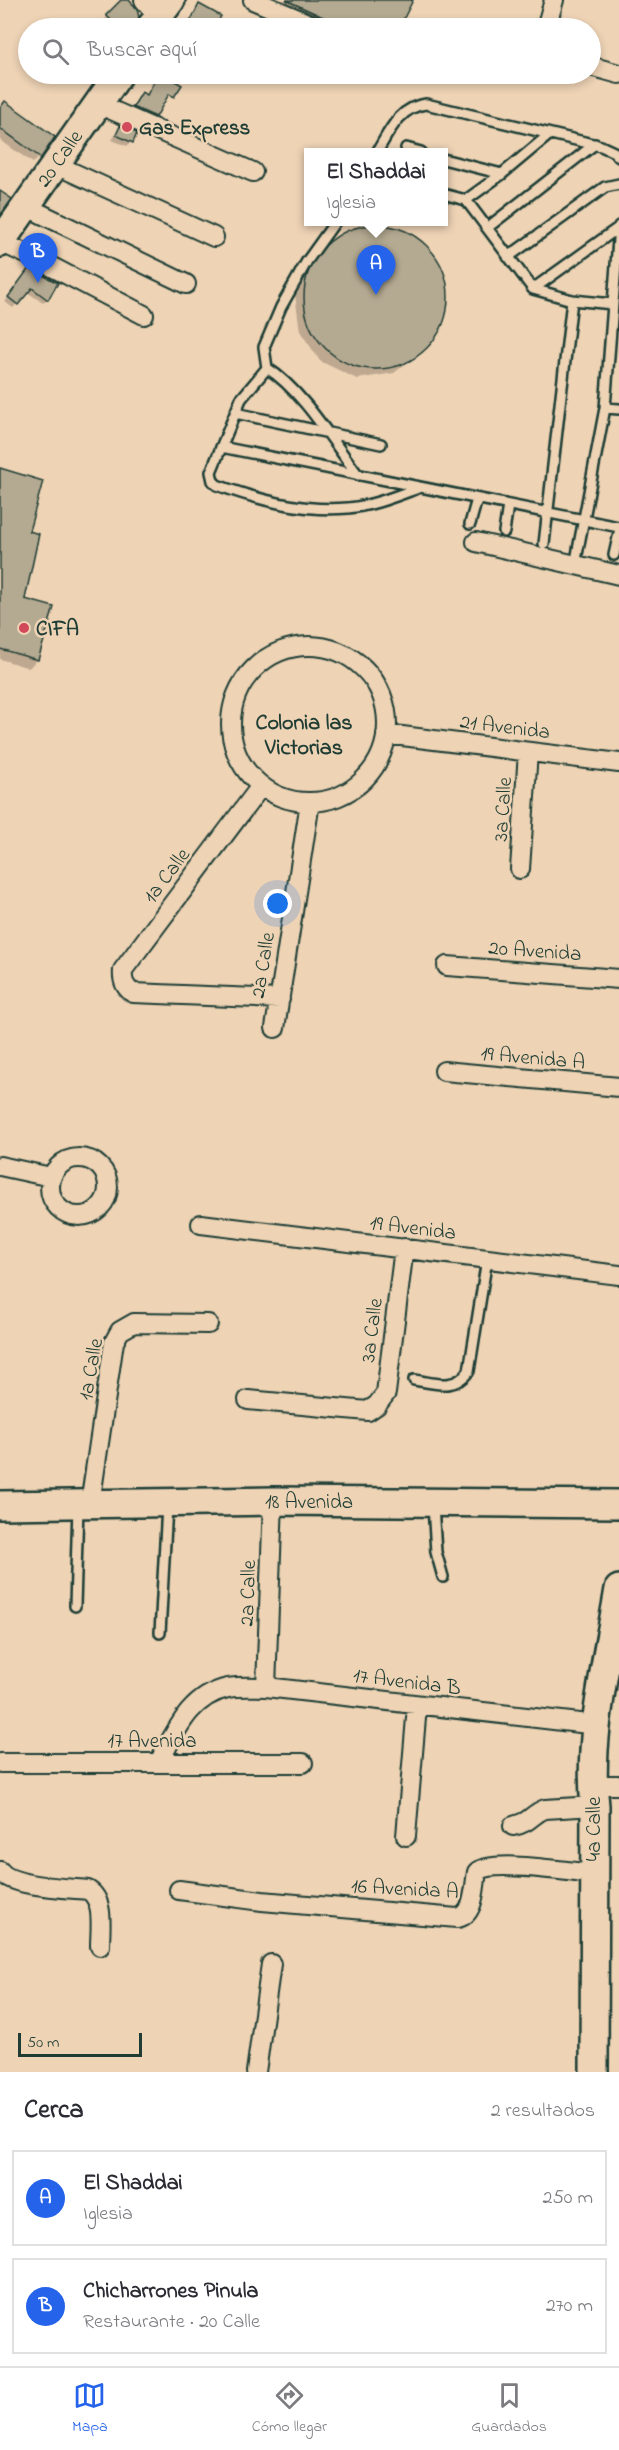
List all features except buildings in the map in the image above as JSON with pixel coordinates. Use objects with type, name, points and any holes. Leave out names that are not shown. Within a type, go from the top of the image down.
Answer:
[{"type":"street","points":[[253,0],[295,18]]},
{"type":"street","points":[[549,18],[554,0]]},
{"type":"street","points":[[601,69],[619,74]]},
{"type":"street","name":"20 Calle","points":[[0,243],[112,84]]},
{"type":"street","points":[[98,104],[253,172]]},
{"type":"street","points":[[54,164],[214,237]]},
{"type":"street","points":[[25,206],[186,284]]},
{"type":"street","points":[[0,243],[35,258],[144,315]]},
{"type":"street","points":[[476,542],[619,575]]},
{"type":"street","points":[[296,646],[314,646],[332,649],[363,668],[374,682],[382,698],[386,716],[386,734],[375,764],[360,782],[341,795],[310,802],[284,798],[261,786],[248,773],[238,757],[232,740],[232,713],[239,687],[263,660],[279,651],[296,646]]},
{"type":"street","name":"21 Avenida","points":[[386,734],[619,763]]},
{"type":"street","name":"3a Calle","points":[[520,869],[528,752]]},
{"type":"street","name":"1a Calle","points":[[261,786],[123,970],[124,983],[133,993],[279,999]]},
{"type":"street","name":"2a Calle","points":[[275,1028],[310,802]]},
{"type":"street","name":"20 Avenida","points":[[447,966],[619,979]]},
{"type":"street","name":"19 Avenida A","points":[[444,1071],[619,1087]]},
{"type":"street","points":[[0,1166],[51,1177]]},
{"type":"street","name":"19 Avenida","points":[[201,1224],[619,1275]]},
{"type":"street","name":"3a Calle","points":[[248,1400],[368,1411],[377,1405],[386,1394],[404,1248]]},
{"type":"street","name":"1a Calle","points":[[84,1504],[114,1342],[120,1331],[134,1323],[208,1324]]},
{"type":"street","name":"2a Calle","points":[[266,1687],[273,1501]]},
{"type":"street","name":"18 Avenida","points":[[0,1505],[273,1501],[619,1504]]},
{"type":"street","name":"4a Calle","points":[[594,2072],[593,1874],[597,1725],[619,1588]]},
{"type":"street","name":"17 Avenida B","points":[[159,1762],[180,1724],[195,1704],[211,1693],[229,1688],[266,1687],[597,1725]]},
{"type":"street","points":[[406,1836],[417,1706]]},
{"type":"street","points":[[0,1763],[0,1780]]},
{"type":"street","name":"17 Avenida","points":[[0,1763],[303,1763]]},
{"type":"street","points":[[513,1826],[527,1823],[538,1811],[594,1795],[619,1785]]},
{"type":"street","name":"16 Avenida A","points":[[179,1890],[262,1901],[457,1918],[464,1917],[470,1912],[477,1872],[485,1867],[515,1866],[593,1874]]},
{"type":"street","points":[[0,1871],[5,1877],[17,1882],[88,1890],[93,1893],[99,1906],[100,1946]]},
{"type":"street","points":[[256,2072],[271,1964]]},
{"type":"lane","points":[[380,148],[396,119],[416,105],[426,104],[595,144],[608,148],[619,157]]},
{"type":"lane","points":[[466,200],[550,134]]},
{"type":"lane","points":[[487,228],[595,144]]},
{"type":"lane","points":[[448,160],[502,174]]},
{"type":"lane","points":[[508,257],[605,188],[619,184]]},
{"type":"lane","points":[[448,195],[466,200],[533,289],[572,300],[613,304]]},
{"type":"lane","points":[[332,226],[307,261],[281,307],[264,347],[267,368],[241,399],[212,472],[213,481],[217,486],[254,498],[307,508],[349,508],[376,503],[421,487]]},
{"type":"lane","points":[[533,289],[619,227]]},
{"type":"lane","points":[[577,555],[605,408],[619,227]]},
{"type":"lane","points":[[544,544],[572,300]]},
{"type":"lane","points":[[267,368],[281,376],[298,395],[358,475]]},
{"type":"lane","points":[[605,408],[619,409]]},
{"type":"lane","points":[[235,413],[381,444]]},
{"type":"lane","points":[[221,447],[619,527]]},
{"type":"lane","points":[[470,524],[477,499]]},
{"type":"lane","points":[[504,532],[508,505]]},
{"type":"lane","points":[[614,555],[619,533]]},
{"type":"lane","points":[[414,1380],[452,1384],[461,1381],[469,1371],[487,1259]]},
{"type":"lane","points":[[433,1502],[436,1552],[443,1577]]},
{"type":"lane","points":[[160,1633],[167,1503]]},
{"type":"lane","points":[[75,1606],[84,1504]]},
{"type":"place","name":"Gas Express","points":[[127,127]]},
{"type":"place","name":"Chicharrones Pinula","points":[[38,283]]},
{"type":"place","name":"El Shaddai","points":[[376,295]]},
{"type":"place","name":"CIFA","points":[[24,628]]},
{"type":"district","name":"Colonia las Victorias","points":[[304,734]]}]
